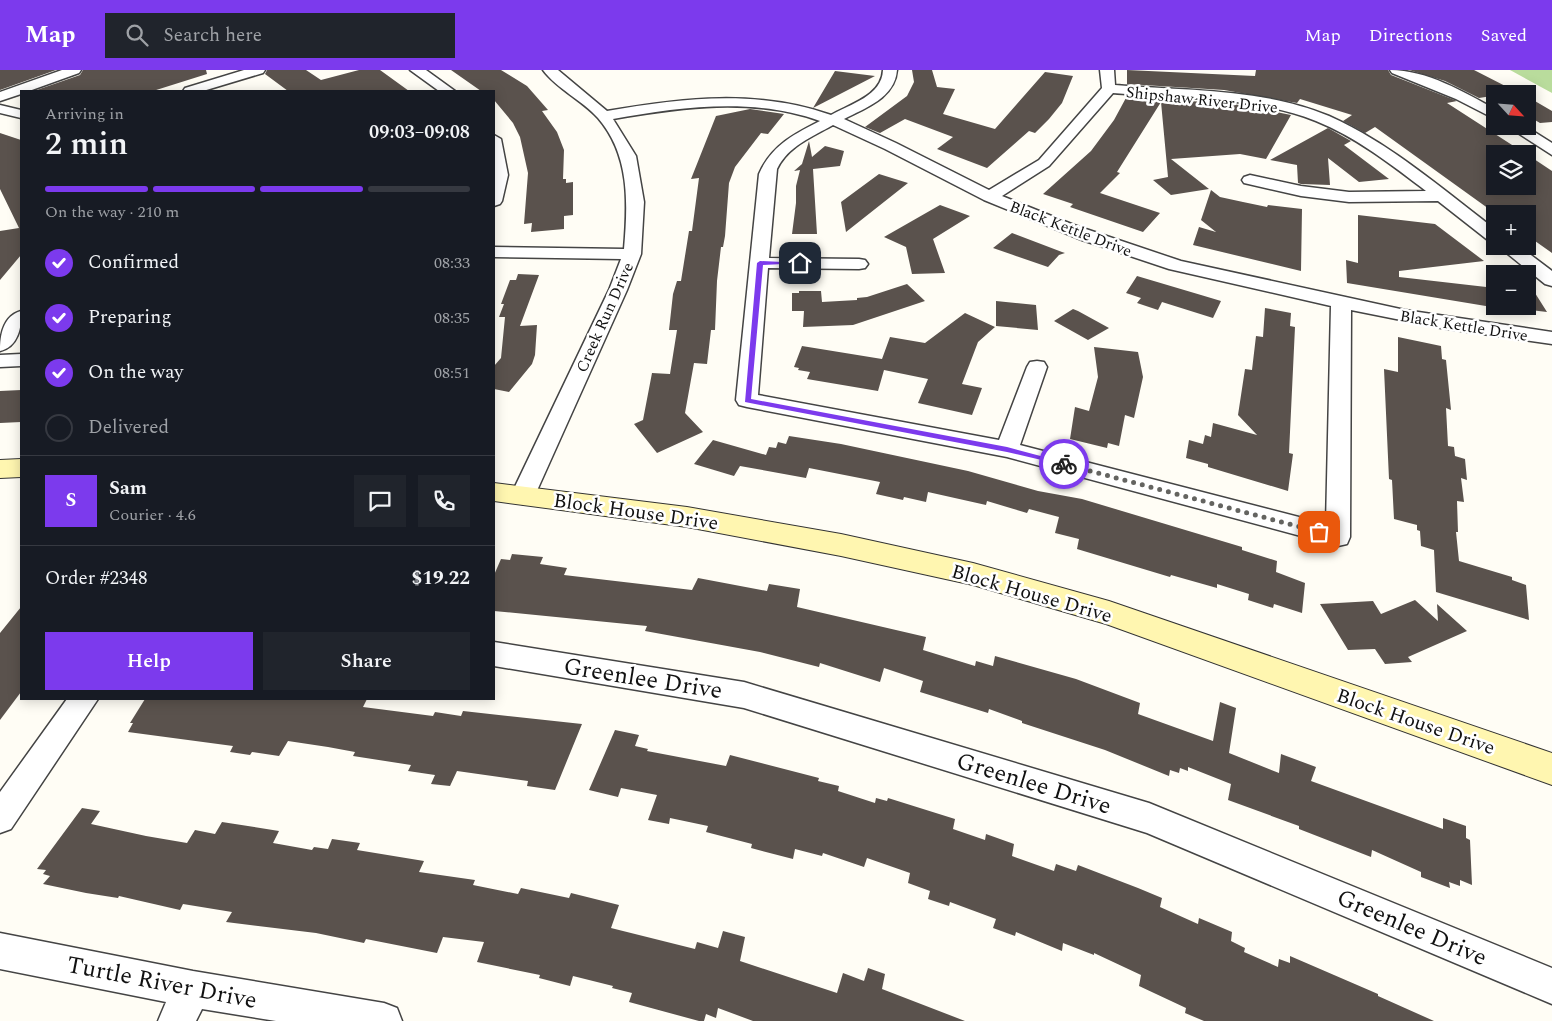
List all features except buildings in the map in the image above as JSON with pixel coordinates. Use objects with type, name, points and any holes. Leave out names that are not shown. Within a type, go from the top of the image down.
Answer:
[{"type":"street","points":[[0,97],[74,70]]},
{"type":"street","points":[[193,90],[258,70]]},
{"type":"street","points":[[417,70],[447,90]]},
{"type":"street","name":"Creek Run Drive","points":[[523,495],[618,290],[632,254],[636,202],[628,156],[604,116],[550,70]]},
{"type":"street","points":[[890,70],[889,80],[884,88],[875,96],[831,119],[785,147],[770,166],[767,174],[747,400],[1007,449],[1338,537],[1341,304]]},
{"type":"street","points":[[990,197],[1044,163],[1109,89],[1107,70]]},
{"type":"street","points":[[1397,70],[1461,96],[1486,109]]},
{"type":"street","points":[[238,76],[250,86]]},
{"type":"street","name":"Shipshaw River Drive","points":[[1109,89],[1226,98],[1278,106],[1321,118],[1386,154],[1486,230]]},
{"type":"street","name":"Black Kettle Drive","points":[[604,116],[681,104],[733,101],[787,107],[852,127],[990,197],[1151,258],[1341,304],[1439,323],[1552,338]]},
{"type":"street","points":[[0,109],[20,114]]},
{"type":"street","points":[[1528,135],[1552,150]]},
{"type":"street","points":[[495,145],[500,175],[495,197]]},
{"type":"street","points":[[1250,180],[1301,191],[1349,197],[1439,196]]},
{"type":"street","points":[[495,252],[632,254]]},
{"type":"street","points":[[1519,255],[1552,280]]},
{"type":"street","points":[[760,263],[859,264]]},
{"type":"street","points":[[0,345],[20,318]]},
{"type":"street","points":[[0,361],[20,360]]},
{"type":"street","points":[[1007,449],[1037,367]]},
{"type":"street","points":[[0,469],[20,468]]},
{"type":"street","name":"Block House Drive","points":[[495,492],[696,519],[841,545],[973,574],[1109,613],[1552,769]]},
{"type":"street","name":"Greenlee Drive","points":[[495,654],[744,695],[1149,818],[1552,986]]},
{"type":"street","points":[[0,818],[83,700]]},
{"type":"street","points":[[1552,769],[1552,774]]},
{"type":"street","name":"Turtle River Drive","points":[[0,951],[193,989],[384,1021]]},
{"type":"street","points":[[176,1021],[193,989]]},
{"type":"green space","points":[[1510,70],[1552,70],[1552,93]]},
{"type":"way so far","points":[[1064,464],[1319,532]]},
{"type":"route","points":[[800,263],[760,263],[747,400],[1007,449],[1064,464]]}]
